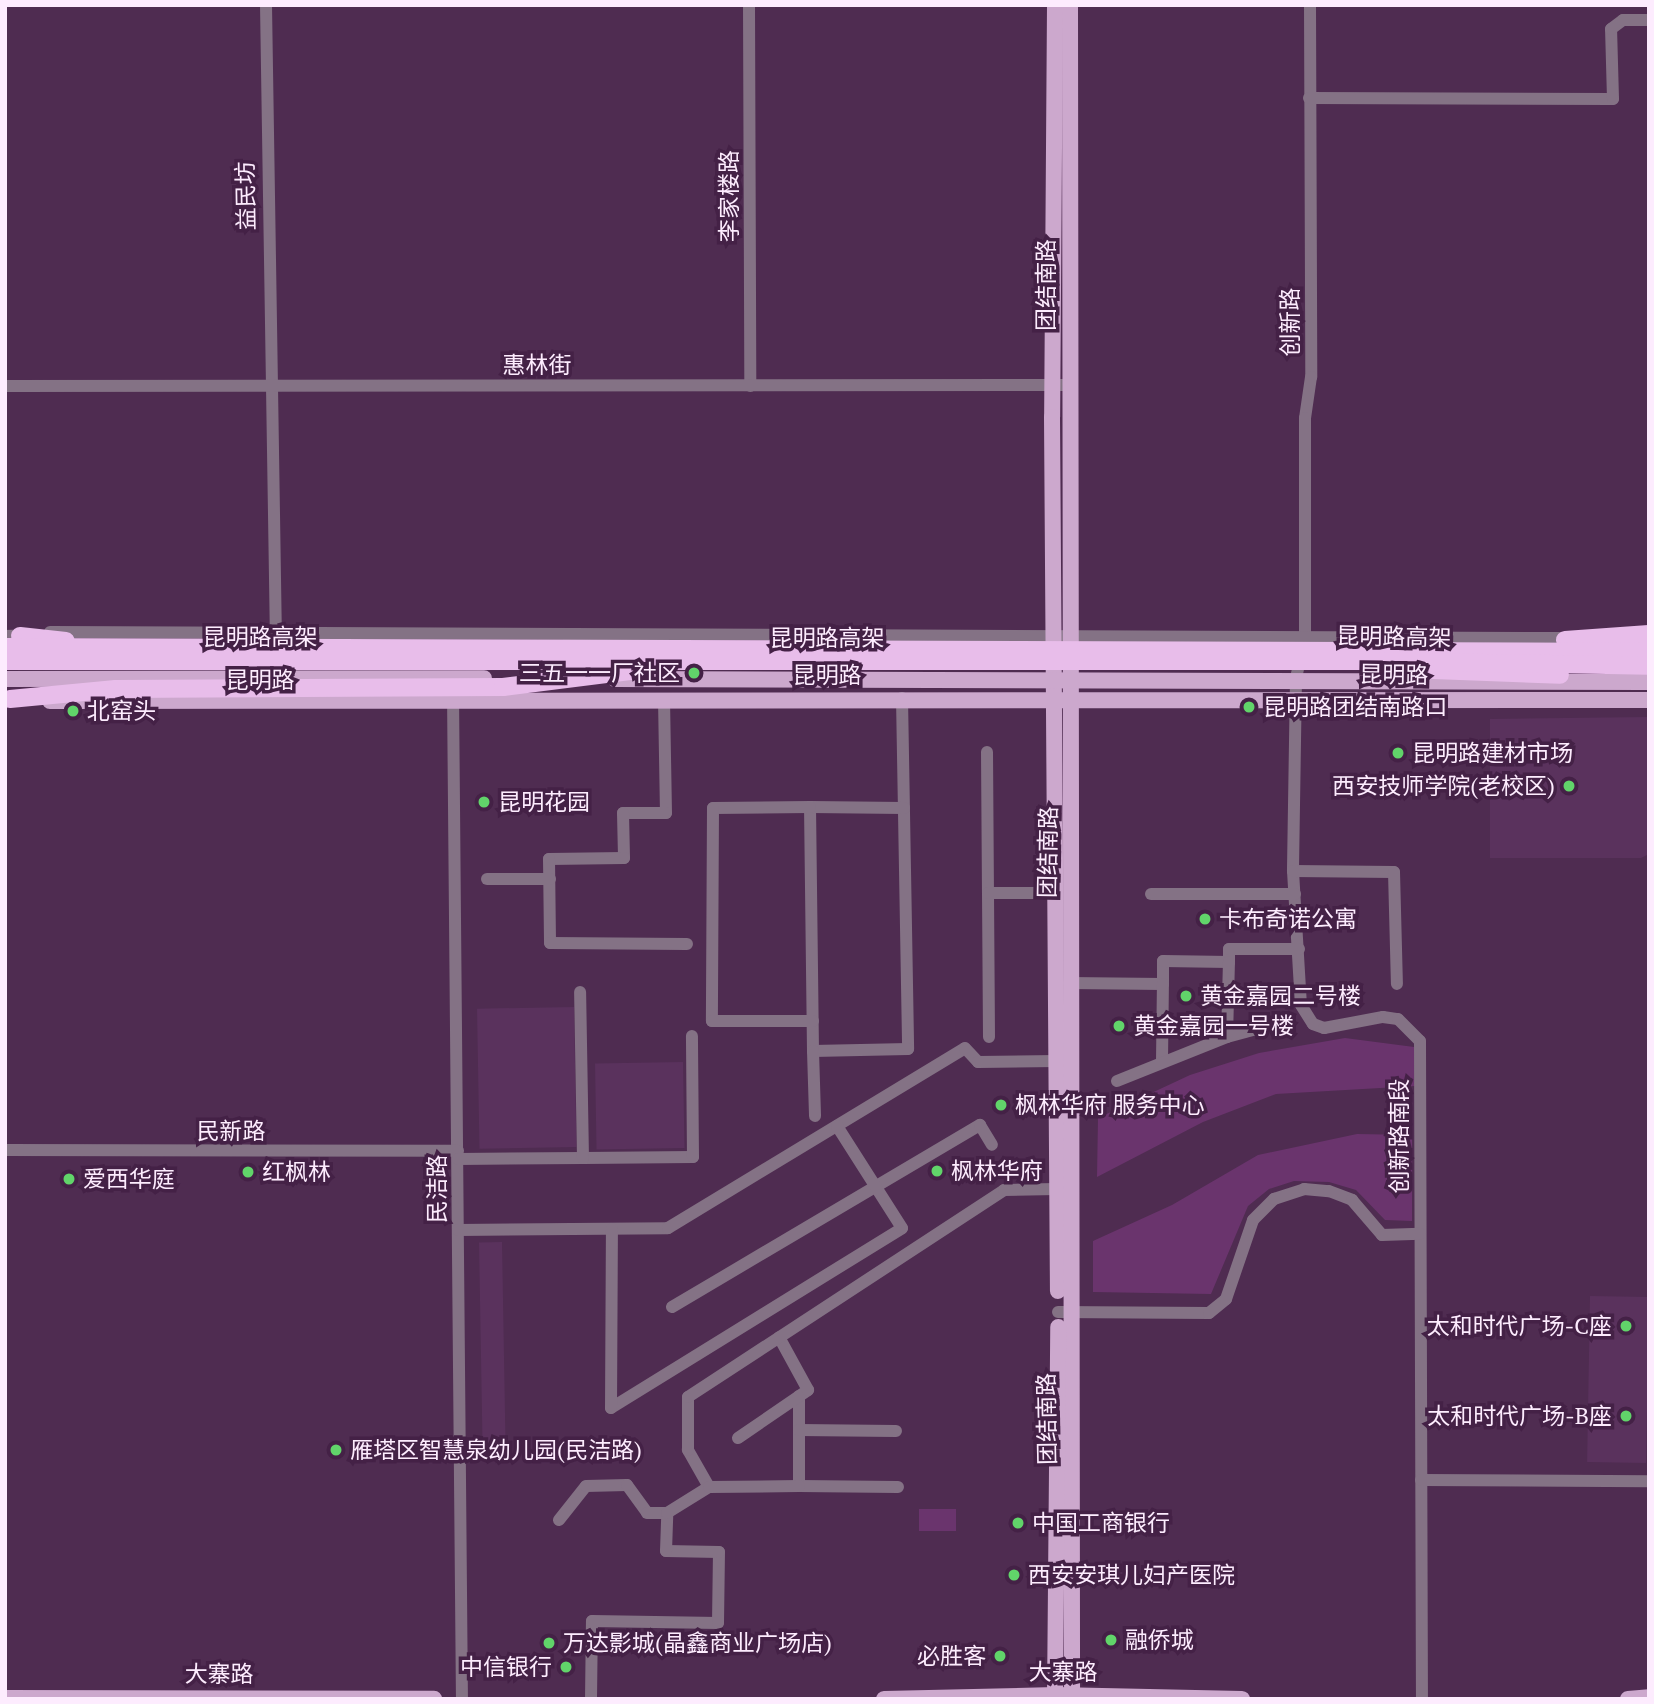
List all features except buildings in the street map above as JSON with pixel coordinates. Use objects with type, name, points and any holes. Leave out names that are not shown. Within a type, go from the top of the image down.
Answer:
[{"type":"highway","points":[[13,636],[66,641],[577,636],[653,647]]},
{"type":"highway","points":[[1420,649],[1473,641],[1649,636]]},
{"type":"highway","name":"昆明路高架","points":[[5,648],[653,647],[1649,652]]},
{"type":"highway","name":"昆明路高架","points":[[5,661],[1322,661],[1649,666]]},
{"type":"highway","points":[[1322,661],[1450,674],[1649,680]]},
{"type":"highway","points":[[8,699],[116,689],[503,687],[689,663]]},
{"type":"main road","name":"团结南路","points":[[1055,5],[1062,385],[1073,416],[1073,636],[1063,1312],[1064,1697]]},
{"type":"main road","name":"团结南路","points":[[1063,1312],[1056,1189],[1053,636],[1062,385],[1070,5]]},
{"type":"main road","name":"昆明路","points":[[5,679],[1296,678],[1618,684],[1649,680]]},
{"type":"main road","name":"昆明路","points":[[8,699],[453,703],[664,699],[1295,697],[1649,700]]},
{"type":"main road","points":[[1628,1699],[1649,1697]]},
{"type":"main road","name":"大寨路","points":[[5,1698],[434,1699]]},
{"type":"main road","name":"大寨路","points":[[884,1699],[1242,1699]]},
{"type":"street","name":"益民坊","points":[[266,5],[277,678]]},
{"type":"street","name":"李家楼路","points":[[749,5],[750,386]]},
{"type":"street","name":"创新路","points":[[1296,678],[1306,638],[1310,5]]},
{"type":"street","points":[[1310,99],[1613,99],[1611,29],[1623,20],[1649,20]]},
{"type":"street","name":"惠林街","points":[[5,386],[1062,385]]},
{"type":"street","name":"昆明路","points":[[13,636],[276,631],[1306,638],[1649,636]]},
{"type":"street","points":[[1616,638],[1618,684]]},
{"type":"street","name":"民洁路","points":[[453,678],[462,1699]]},
{"type":"street","name":"创新路南段","points":[[1296,678],[1293,871],[1301,1005],[1313,1024],[1324,1028],[1398,1019],[1420,1041],[1422,1699]]},
{"type":"street","points":[[813,1051],[908,1049],[902,698]]},
{"type":"street","points":[[664,699],[666,813],[623,813],[624,858],[549,859],[550,943],[687,944]]},
{"type":"street","points":[[987,752],[989,1037]]},
{"type":"street","points":[[810,807],[815,1116]]},
{"type":"street","points":[[813,1021],[712,1021],[713,808],[904,808]]},
{"type":"street","points":[[1293,871],[1394,872],[1397,984]]},
{"type":"street","points":[[487,879],[550,879]]},
{"type":"street","points":[[988,893],[1056,893]]},
{"type":"street","points":[[1151,894],[1295,894]]},
{"type":"street","points":[[1227,1037],[1229,949],[1299,949]]},
{"type":"street","points":[[1162,1061],[1163,961],[1229,962]]},
{"type":"street","points":[[1069,983],[1163,984]]},
{"type":"street","points":[[580,992],[583,1158]]},
{"type":"street","points":[[1117,1081],[1227,1037],[1290,1020]]},
{"type":"street","name":"民新路","points":[[5,1150],[583,1158],[693,1157],[692,1036]]},
{"type":"street","points":[[458,1230],[668,1228],[965,1048],[978,1062],[1056,1061]]},
{"type":"street","points":[[672,1307],[980,1125],[992,1145]]},
{"type":"street","points":[[612,1229],[611,1408],[902,1228],[837,1126]]},
{"type":"street","points":[[709,1487],[688,1450],[688,1396],[1004,1190],[1056,1189]]},
{"type":"street","points":[[1063,1312],[1209,1313],[1226,1299],[1253,1220],[1274,1199],[1304,1189],[1329,1191],[1352,1200],[1382,1235],[1420,1234]]},
{"type":"street","points":[[738,1438],[808,1391],[779,1337]]},
{"type":"street","points":[[799,1396],[799,1486]]},
{"type":"street","points":[[799,1430],[896,1431]]},
{"type":"street","points":[[1421,1480],[1649,1481]]},
{"type":"street","points":[[559,1520],[586,1486],[627,1485],[646,1513],[667,1513],[709,1487],[898,1487]]},
{"type":"street","points":[[591,1699],[592,1621],[718,1623],[719,1552],[666,1551],[667,1513]]},
{"type":"shaded area","name":"西安技师学院(老校区)","points":[[1649,717],[1649,854],[1641,858],[1490,858],[1490,719]]},
{"type":"shaded area","points":[[574,1007],[576,1147],[479,1149],[477,1009]]},
{"type":"shaded area","points":[[1345,1038],[1414,1047],[1415,1086],[1276,1094],[1203,1122],[1097,1177],[1098,1118],[1190,1075],[1259,1053]]},
{"type":"shaded area","points":[[683,1062],[685,1148],[597,1150],[595,1064]]},
{"type":"shaded area","points":[[1357,1134],[1412,1135],[1412,1221],[1385,1220],[1356,1190],[1329,1182],[1294,1181],[1269,1189],[1248,1206],[1211,1294],[1093,1292],[1093,1241],[1172,1205],[1258,1155]]},
{"type":"shaded area","points":[[479,1242],[502,1242],[506,1461],[483,1461]]},
{"type":"shaded area","points":[[1590,1296],[1649,1297],[1646,1463],[1587,1462]]},
{"type":"shaded area","points":[[919,1509],[956,1509],[956,1531],[919,1531]]},
{"type":"place","name":"三五一一厂社区","points":[[694,673]]},
{"type":"place","name":"昆明路团结南路口","points":[[1249,707]]},
{"type":"place","name":"北窑头","points":[[73,711]]},
{"type":"place","name":"昆明路建材市场","points":[[1398,753]]},
{"type":"place","name":"西安技师学院(老校区)","points":[[1569,786]]},
{"type":"place","name":"昆明花园","points":[[484,802]]},
{"type":"place","name":"卡布奇诺公寓","points":[[1205,919]]},
{"type":"place","name":"黄金嘉园二号楼","points":[[1186,996]]},
{"type":"place","name":"黄金嘉园一号楼","points":[[1119,1026]]},
{"type":"place","name":"枫林华府 服务中心","points":[[1001,1105]]},
{"type":"place","name":"枫林华府","points":[[937,1171]]},
{"type":"place","name":"红枫林","points":[[248,1172]]},
{"type":"place","name":"爱西华庭","points":[[69,1179]]},
{"type":"place","name":"太和时代广场-C座","points":[[1626,1326]]},
{"type":"place","name":"太和时代广场-B座","points":[[1626,1416]]},
{"type":"place","name":"雁塔区智慧泉幼儿园(民洁路)","points":[[336,1450]]},
{"type":"place","name":"中国工商银行","points":[[1018,1523]]},
{"type":"place","name":"西安安琪儿妇产医院","points":[[1014,1575]]},
{"type":"place","name":"融侨城","points":[[1111,1640]]},
{"type":"place","name":"万达影城(晶鑫商业广场店)","points":[[549,1643]]},
{"type":"place","name":"必胜客","points":[[1000,1656]]},
{"type":"place","name":"中信银行","points":[[566,1667]]}]
